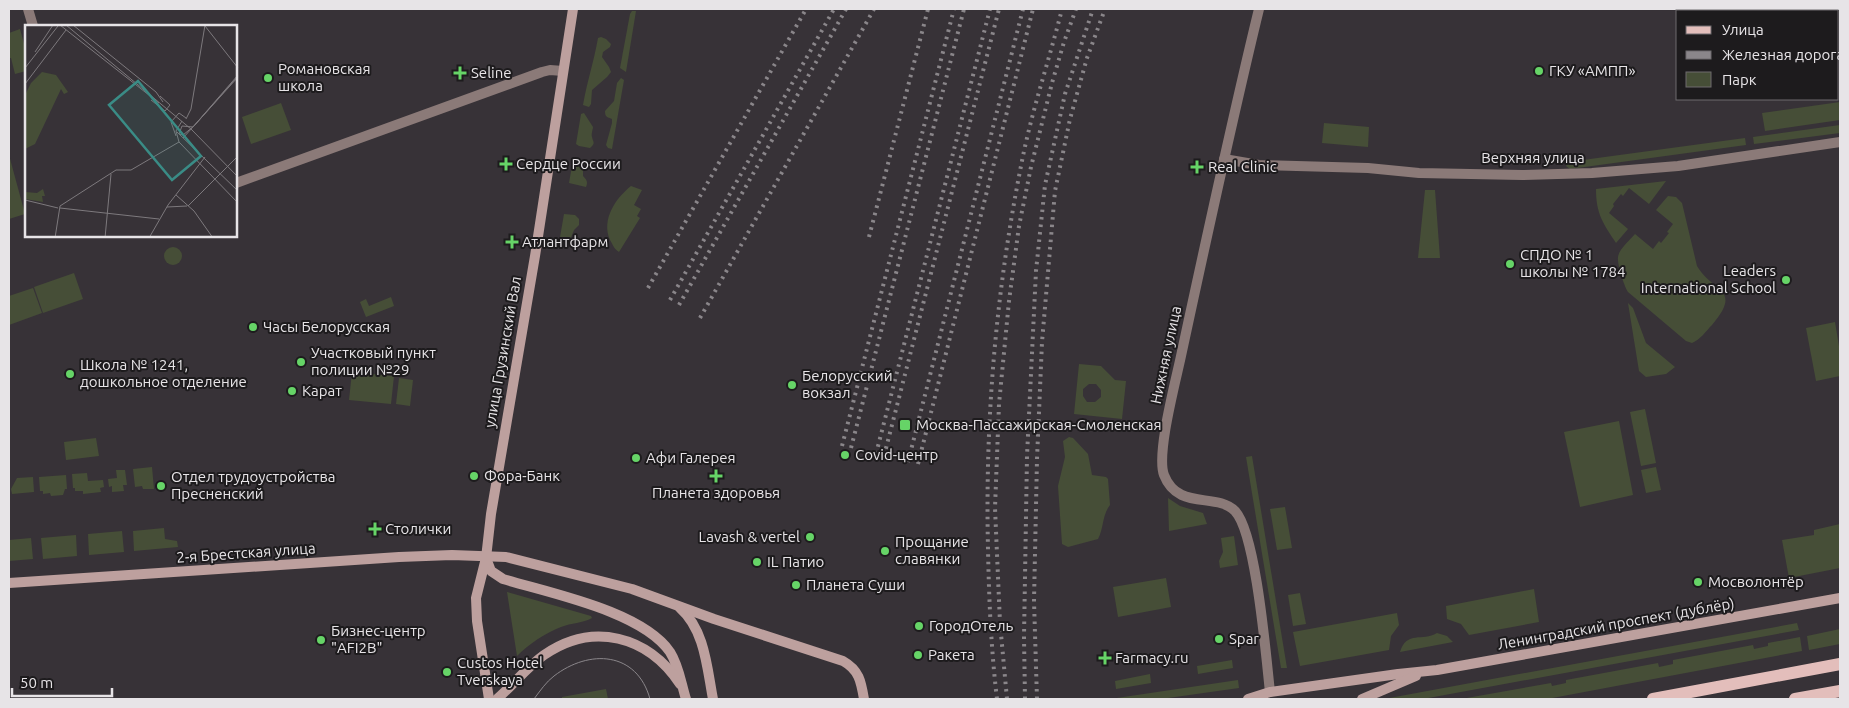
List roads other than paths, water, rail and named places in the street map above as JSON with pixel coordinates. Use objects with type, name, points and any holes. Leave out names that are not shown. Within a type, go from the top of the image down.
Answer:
[{"type":"main road","name":"улица Грузинский Вал","points":[[489,699],[477,621],[476,598],[486,558],[491,514],[535,256],[573,9]]},
{"type":"main road","name":"2-я Брестская улица","points":[[9,583],[400,557],[506,557],[632,588],[666,600]]},
{"type":"main road","points":[[486,558],[491,570],[503,579],[592,606],[647,629],[670,652],[677,666],[685,694]]},
{"type":"main road","name":"Ленинградский проспект (дублёр)","points":[[1248,699],[1398,674],[1426,672],[1840,598]]},
{"type":"main road","points":[[666,600],[680,607],[695,626],[702,643],[713,699]]},
{"type":"main road","points":[[666,600],[714,619],[843,661],[857,672],[861,680],[864,699]]},
{"type":"main road","points":[[497,699],[546,654],[567,644],[591,637],[615,637],[638,644],[651,653],[670,671],[685,694]]},
{"type":"main road","points":[[1653,699],[1840,664]]},
{"type":"main road","name":"Ленинградский проспект (дублёр)","points":[[1362,699],[1426,672]]},
{"type":"main road","points":[[1795,699],[1840,690]]},
{"type":"street","points":[[28,9],[33,25]]},
{"type":"street","name":"Нижняя улица","points":[[1260,9],[1224,160],[1171,400],[1162,453],[1162,466],[1169,484],[1178,492],[1192,499],[1230,507],[1239,516],[1244,527],[1252,560],[1270,695]]},
{"type":"street","points":[[238,182],[542,72],[550,70],[563,71]]},
{"type":"street","name":"Верхняя улица","points":[[1224,160],[1259,165],[1368,168],[1419,173],[1592,173],[1678,166],[1840,142]]},
{"type":"tram line","points":[[534,699],[554,676],[582,661],[596,659],[610,659],[634,671],[644,683],[650,699]]},
{"type":"railway","points":[[648,288],[806,9]]},
{"type":"railway","points":[[670,300],[834,9]]},
{"type":"railway","points":[[679,305],[846,9]]},
{"type":"railway","points":[[700,318],[874,9]]},
{"type":"railway","points":[[869,237],[928,9]]},
{"type":"railway","points":[[842,446],[954,9]]},
{"type":"railway","points":[[851,448],[964,9]]},
{"type":"railway","points":[[876,454],[990,9]]},
{"type":"railway","points":[[884,456],[999,9]]},
{"type":"railway","points":[[908,462],[1023,9]]},
{"type":"railway","points":[[918,464],[1033,9]]},
{"type":"railway","points":[[997,699],[993,662],[988,549],[988,452],[994,356],[1005,261],[1021,166],[1062,9]]},
{"type":"railway","points":[[1007,699],[1000,623],[995,508],[999,404],[1009,301],[1019,226],[1031,167],[1052,83],[1076,9]]},
{"type":"railway","points":[[1025,699],[1024,637],[1027,456],[1036,271],[1045,185],[1065,94],[1093,9]]},
{"type":"railway","points":[[1037,699],[1034,601],[1037,459],[1042,342],[1055,191],[1070,119],[1087,58],[1105,9]]},
{"type":"place","name":"ГКУ «АМПП»","points":[[1539,71]]},
{"type":"place","name":"Seline","points":[[460,73]]},
{"type":"place","name":"Романовская школа","points":[[268,78]]},
{"type":"place","name":"Сердце России","points":[[506,164]]},
{"type":"place","name":"Real Clinic","points":[[1197,167]]},
{"type":"place","name":"Атлантфарм","points":[[512,242]]},
{"type":"place","name":"СПДО № 1 школы № 1784","points":[[1510,264]]},
{"type":"place","name":"Leaders International School","points":[[1786,280]]},
{"type":"place","name":"Часы Белорусская","points":[[253,327]]},
{"type":"place","name":"Участковый пункт полиции №29","points":[[301,362]]},
{"type":"place","name":"Школа № 1241, дошкольное отделение","points":[[70,374]]},
{"type":"place","name":"Белорусский вокзал","points":[[792,385]]},
{"type":"place","name":"Карат","points":[[292,391]]},
{"type":"place","name":"Москва-Пассажирская-Смоленская","points":[[905,425]]},
{"type":"place","name":"Covid-центр","points":[[845,455]]},
{"type":"place","name":"Афи Галерея","points":[[636,458]]},
{"type":"place","name":"Фора-Банк","points":[[474,476]]},
{"type":"place","name":"Планета здоровья","points":[[716,476]]},
{"type":"place","name":"Отдел трудоустройства Пресненский","points":[[161,486]]},
{"type":"place","name":"Столички","points":[[375,529]]},
{"type":"place","name":"Lavash & vertel","points":[[810,537]]},
{"type":"place","name":"Прощание славянки","points":[[885,551]]},
{"type":"place","name":"IL Патио","points":[[757,562]]},
{"type":"place","name":"Мосволонтёр","points":[[1698,582]]},
{"type":"place","name":"Планета Суши","points":[[796,585]]},
{"type":"place","name":"ГородОтель","points":[[919,626]]},
{"type":"place","name":"Spar","points":[[1219,639]]},
{"type":"place","name":"Бизнес-центр \"AFI2B\"","points":[[321,640]]},
{"type":"place","name":"Ракета","points":[[918,655]]},
{"type":"place","name":"Farmacy.ru","points":[[1105,658]]},
{"type":"place","name":"Custos Hotel Tverskaya","points":[[447,672]]}]
